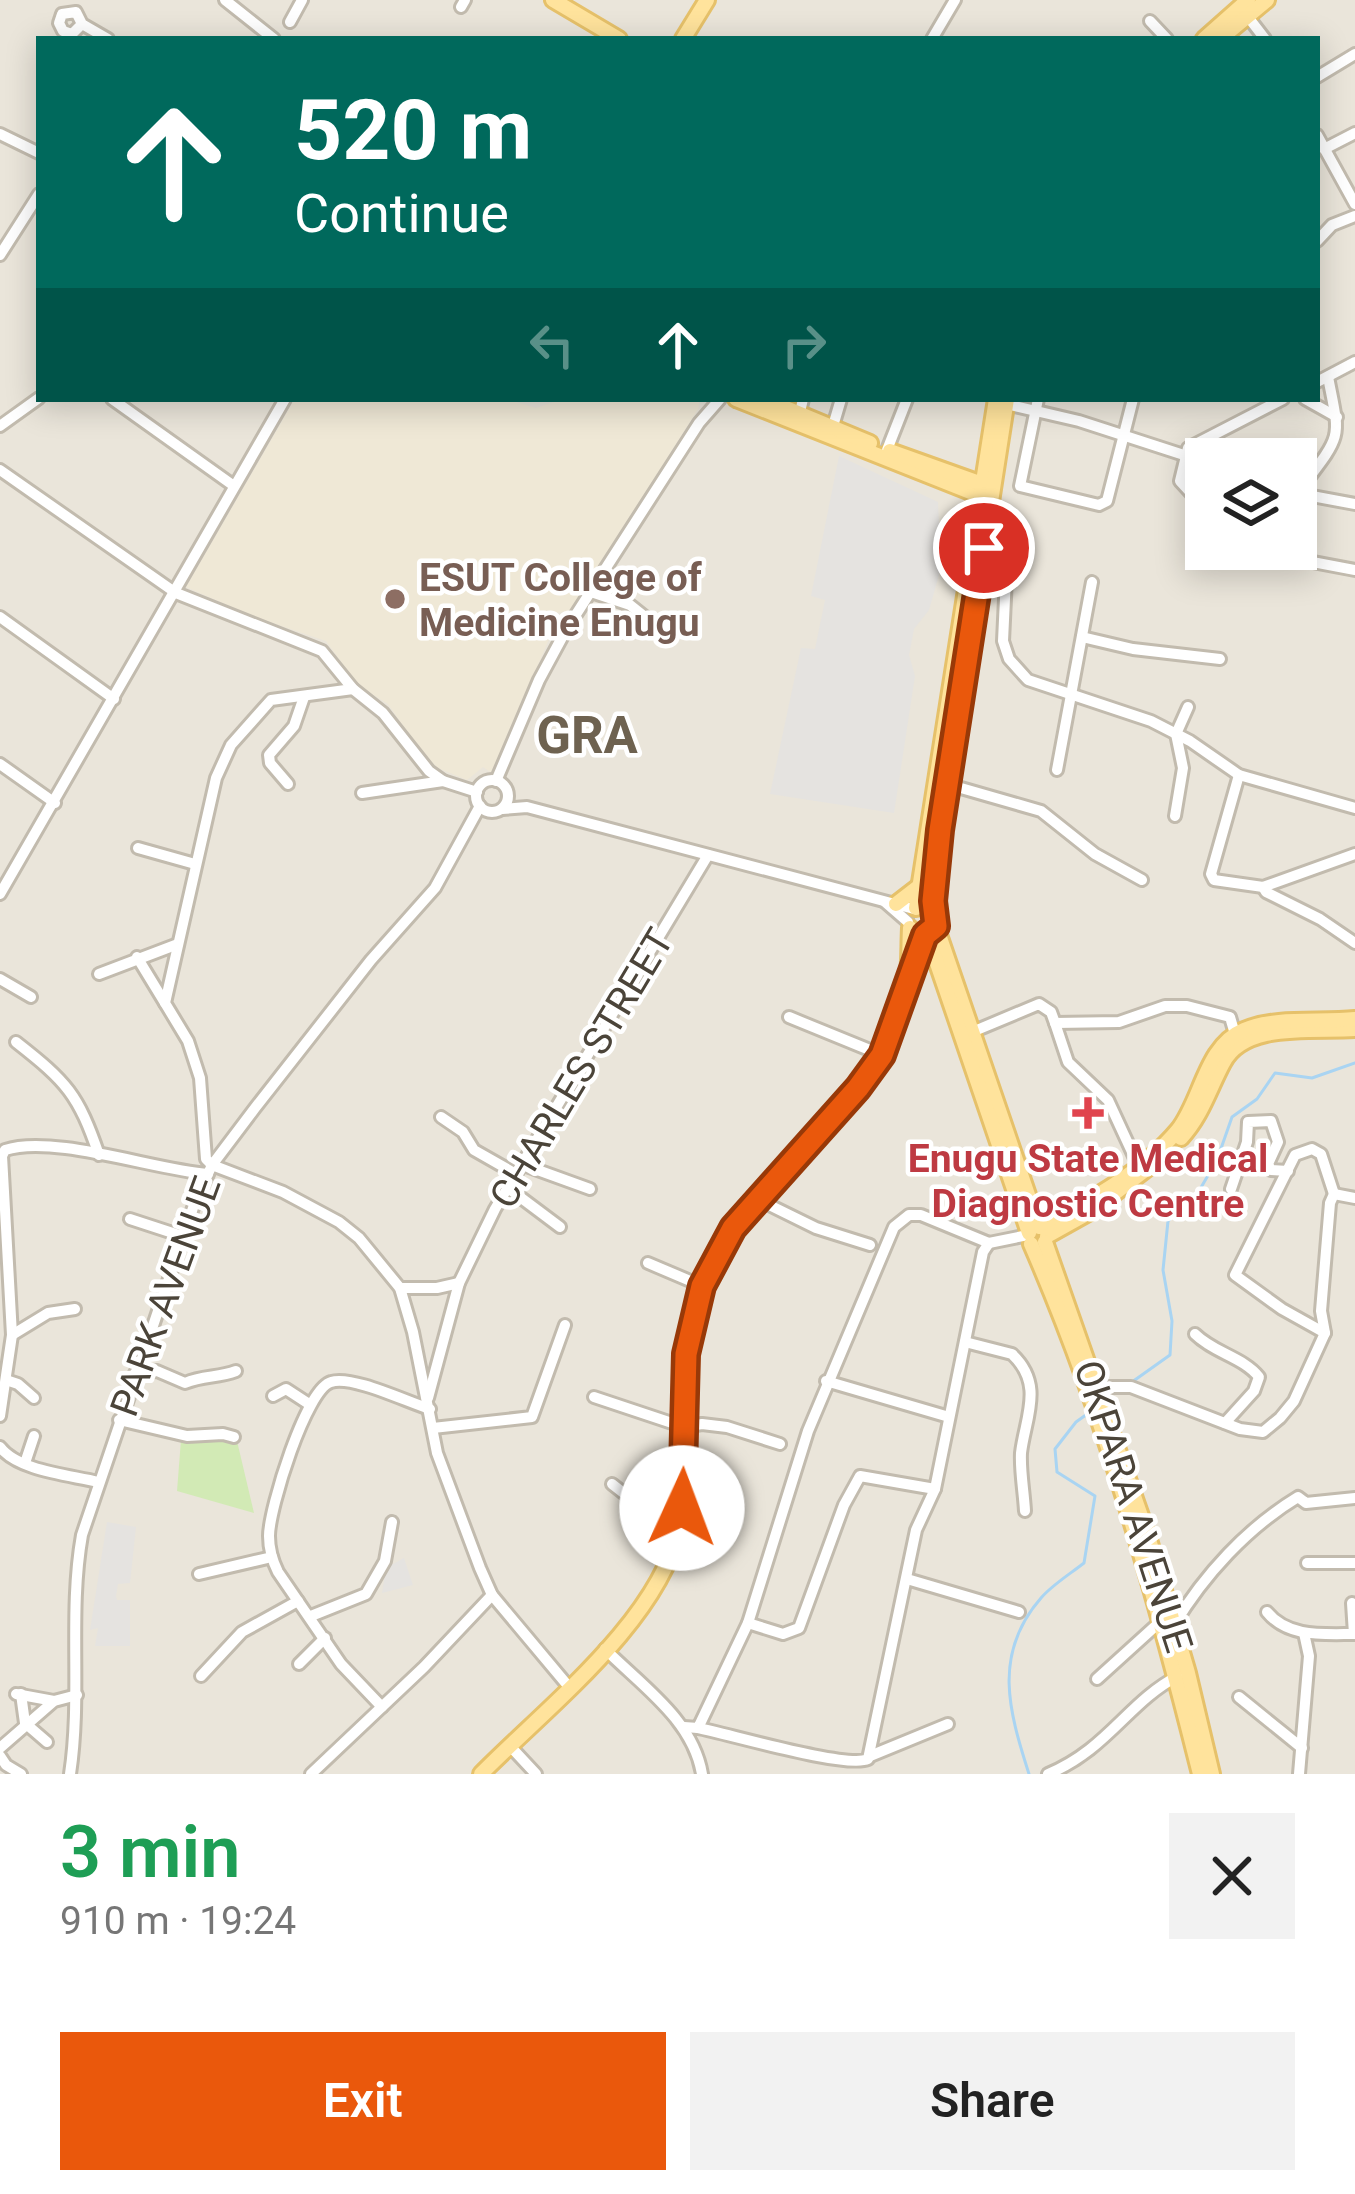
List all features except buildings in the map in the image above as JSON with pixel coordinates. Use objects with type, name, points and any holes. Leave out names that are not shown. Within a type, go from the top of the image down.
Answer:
[{"type":"main road","points":[[553,0],[614,36]]},
{"type":"main road","points":[[685,36],[707,0]]},
{"type":"main road","points":[[1208,36],[1245,8],[1267,0]]},
{"type":"main road","points":[[1222,36],[1245,8]]},
{"type":"main road","points":[[763,402],[802,406],[832,426],[988,493]]},
{"type":"main road","points":[[763,402],[988,493]]},
{"type":"main road","points":[[483,1774],[605,1649],[651,1590],[677,1535],[684,1486],[687,1338],[702,1286],[724,1242],[757,1199],[882,1055],[908,981],[947,784],[947,742],[1003,402]]},
{"type":"main road","points":[[921,921],[918,887],[984,548],[988,493]]},
{"type":"main road","points":[[889,902],[918,887]]},
{"type":"main road","name":"OKPARA AVENUE","points":[[921,921],[978,1063],[1096,1400],[1212,1774]]},
{"type":"main road","name":"OKPARA AVENUE","points":[[921,921],[972,1032],[978,1063]]},
{"type":"main road","points":[[908,981],[932,971],[944,978]]},
{"type":"main road","points":[[1037,1235],[1100,1195],[1182,1125],[1216,1055],[1235,1034],[1267,1024],[1355,1019]]},
{"type":"main road","points":[[1037,1235],[1117,1193],[1180,1140],[1205,1105],[1228,1054],[1239,1043],[1269,1034],[1355,1029]]},
{"type":"main road","name":"OKPARA AVENUE","points":[[1182,1675],[1200,1774]]},
{"type":"street","points":[[225,0],[270,36]]},
{"type":"street","points":[[290,22],[302,0]]},
{"type":"street","points":[[934,36],[955,0]]},
{"type":"street","points":[[1245,8],[1262,36]]},
{"type":"street","points":[[1150,21],[1164,36]]},
{"type":"street","points":[[82,24],[103,36]]},
{"type":"street","points":[[1320,75],[1355,54]]},
{"type":"street","points":[[1324,149],[1355,133]]},
{"type":"street","points":[[0,134],[36,152]]},
{"type":"street","points":[[1320,141],[1355,204]]},
{"type":"street","points":[[0,255],[36,199]]},
{"type":"street","points":[[1320,237],[1355,216]]},
{"type":"street","points":[[1317,466],[1337,438],[1337,417],[1323,380],[1355,362]]},
{"type":"street","points":[[0,426],[36,400]]},
{"type":"street","points":[[116,402],[234,486]]},
{"type":"street","points":[[0,894],[283,402]]},
{"type":"street","points":[[700,422],[707,402]]},
{"type":"street","points":[[502,809],[511,751],[539,680],[588,591],[717,402]]},
{"type":"street","points":[[832,426],[840,402]]},
{"type":"street","points":[[886,450],[906,402]]},
{"type":"street","points":[[1132,402],[1125,435],[1107,501],[1099,505],[1020,486],[1037,404],[1125,435],[1185,455]]},
{"type":"street","points":[[1207,438],[1277,402]]},
{"type":"street","points":[[1310,402],[1337,417]]},
{"type":"street","points":[[1185,459],[1181,484],[1185,487]]},
{"type":"street","points":[[0,470],[176,593],[322,651],[353,689],[382,713],[420,763],[443,781],[476,792],[484,809],[526,807],[889,902],[921,921]]},
{"type":"street","points":[[1317,496],[1355,504]]},
{"type":"street","points":[[984,548],[1001,550],[1007,556],[1003,640],[1010,659],[1028,680],[1150,721],[1239,776],[1355,808]]},
{"type":"street","points":[[1317,563],[1355,570]]},
{"type":"street","points":[[1057,770],[1092,581]]},
{"type":"street","points":[[588,591],[630,605],[650,621]]},
{"type":"street","points":[[0,617],[114,698]]},
{"type":"street","points":[[1082,637],[1133,649],[1220,659]]},
{"type":"street","points":[[165,1003],[216,778],[230,746],[271,700],[353,689]]},
{"type":"street","points":[[287,784],[269,755],[295,726],[304,697]]},
{"type":"street","points":[[1175,817],[1183,768],[1177,734],[1188,706]]},
{"type":"street","points":[[0,764],[55,803]]},
{"type":"street","points":[[1239,776],[1211,876],[1215,880],[1263,887],[1355,854]]},
{"type":"street","points":[[362,794],[443,781]]},
{"type":"street","points":[[476,792],[483,783],[504,787],[526,807]]},
{"type":"street","points":[[947,784],[1041,811],[1095,854],[1142,880]]},
{"type":"street","name":"PARK AVENUE","points":[[70,1774],[77,1564],[98,1482],[182,1235],[210,1170],[348,988],[434,888],[484,809]]},
{"type":"street","points":[[138,848],[195,864]]},
{"type":"street","name":"CHARLES STREET","points":[[429,1404],[459,1282],[519,1169],[708,855]]},
{"type":"street","points":[[1263,887],[1355,944]]},
{"type":"street","points":[[99,974],[178,944]]},
{"type":"street","points":[[137,957],[188,1040],[200,1078],[204,1155],[210,1170]]},
{"type":"street","points":[[0,979],[32,997]]},
{"type":"street","points":[[972,1032],[1040,1004],[1051,1012],[1068,1062],[1108,1100],[1138,1165]]},
{"type":"street","points":[[1055,1024],[1119,1022],[1165,1006],[1187,1006],[1230,1017],[1235,1034]]},
{"type":"street","points":[[789,1017],[882,1055]]},
{"type":"street","points":[[16,1042],[67,1084],[82,1108],[99,1155]]},
{"type":"street","points":[[440,1117],[464,1132],[474,1150],[519,1169],[590,1189]]},
{"type":"street","points":[[1232,1189],[1247,1142],[1248,1122],[1271,1121],[1278,1142],[1268,1164],[1271,1170],[1288,1171]]},
{"type":"street","points":[[0,1416],[13,1335],[5,1150],[18,1146],[210,1170],[283,1192],[359,1238],[400,1288],[454,1507],[493,1595],[569,1687]]},
{"type":"street","points":[[1096,1400],[1125,1387],[1249,1431],[1267,1430],[1294,1401],[1325,1333],[1322,1311],[1334,1195],[1325,1162],[1312,1149],[1295,1155],[1235,1275],[1325,1333]]},
{"type":"street","points":[[508,1188],[560,1227]]},
{"type":"street","points":[[1334,1195],[1355,1198]]},
{"type":"street","points":[[757,1199],[816,1228],[870,1245]]},
{"type":"street","points":[[702,1774],[691,1727],[748,1623],[782,1504],[826,1381],[894,1227],[909,1216],[921,1215],[989,1243],[1037,1235]]},
{"type":"street","points":[[130,1219],[182,1235]]},
{"type":"street","points":[[868,1759],[916,1530],[935,1489],[982,1257],[989,1243]]},
{"type":"street","points":[[648,1263],[702,1286]]},
{"type":"street","points":[[400,1288],[436,1288],[459,1282]]},
{"type":"street","points":[[13,1335],[48,1313],[75,1309]]},
{"type":"street","points":[[433,1428],[532,1417],[566,1324]]},
{"type":"street","points":[[1195,1334],[1259,1377],[1254,1391],[1226,1423]]},
{"type":"street","points":[[965,1342],[1012,1354],[1024,1371],[1032,1413],[1021,1454],[1025,1510]]},
{"type":"street","points":[[135,1373],[157,1371],[185,1383],[236,1371]]},
{"type":"street","points":[[6,1379],[34,1398]]},
{"type":"street","points":[[382,1707],[341,1664],[272,1558],[273,1511],[309,1404],[322,1385],[341,1380],[429,1404]]},
{"type":"street","points":[[826,1381],[950,1417]]},
{"type":"street","points":[[274,1396],[286,1389],[309,1404]]},
{"type":"street","points":[[594,1397],[684,1427],[727,1427],[780,1444]]},
{"type":"street","points":[[119,1420],[187,1436],[234,1438]]},
{"type":"street","points":[[25,1463],[34,1436]]},
{"type":"street","points":[[2,1453],[98,1482]]},
{"type":"street","points":[[748,1623],[779,1634],[799,1628],[844,1504],[860,1476],[935,1489]]},
{"type":"street","points":[[612,1484],[677,1535]]},
{"type":"street","points":[[1097,1679],[1170,1632],[1211,1573],[1283,1506],[1298,1497],[1306,1503],[1355,1498]]},
{"type":"street","points":[[310,1616],[366,1594],[385,1561],[392,1522]]},
{"type":"street","points":[[199,1574],[272,1558]]},
{"type":"street","points":[[1307,1563],[1355,1563]]},
{"type":"street","points":[[907,1579],[1019,1612]]},
{"type":"street","points":[[311,1774],[493,1595]]},
{"type":"street","points":[[201,1676],[242,1631],[298,1601]]},
{"type":"street","points":[[1267,1612],[1279,1624],[1310,1633],[1354,1634],[1352,1603]]},
{"type":"street","points":[[1300,1774],[1310,1633]]},
{"type":"street","points":[[299,1664],[325,1638]]},
{"type":"street","points":[[605,1649],[691,1727],[834,1759],[868,1759],[948,1724]]},
{"type":"street","points":[[1048,1774],[1085,1757],[1182,1675]]},
{"type":"street","points":[[47,1742],[25,1723],[17,1694],[54,1701]]},
{"type":"street","points":[[21,1774],[6,1765],[0,1752],[25,1723],[54,1701],[76,1695]]},
{"type":"street","points":[[1239,1697],[1302,1748]]},
{"type":"street","points":[[509,1745],[536,1774]]},
{"type":"street","points":[[1085,1757],[1090,1774]]},
{"type":"shaded area","points":[[0,0],[1355,0],[1355,1774],[0,1774]]},
{"type":"shaded area","name":"ESUT College of Medicine Enugu","points":[[293,402],[515,402],[536,408],[554,402],[699,402],[572,610],[551,614],[552,632],[492,773],[483,767],[467,780],[438,768],[388,704],[359,686],[326,641],[186,587]]},
{"type":"shaded area","points":[[839,456],[938,502],[941,568],[929,610],[914,629],[909,655],[915,676],[894,813],[770,794],[801,648],[815,649],[825,600],[811,596]]},
{"type":"shaded area","points":[[107,1522],[136,1527],[130,1583],[118,1584],[116,1596],[130,1600],[130,1646],[95,1646],[98,1628],[90,1630]]},
{"type":"shaded area","points":[[404,1558],[413,1585],[382,1593],[386,1568]]},
{"type":"green space","points":[[181,1440],[237,1441],[254,1513],[177,1491]]},
{"type":"waterway","points":[[1132,1382],[1170,1355],[1172,1321],[1163,1270],[1168,1221],[1196,1196],[1217,1160],[1232,1117],[1257,1099],[1275,1073],[1312,1078],[1355,1063]]},
{"type":"waterway","points":[[1029,1774],[1011,1705],[1010,1662],[1026,1619],[1041,1598],[1084,1563],[1095,1496],[1057,1472],[1055,1449],[1090,1412]]},
{"type":"place","name":"ESUT College of Medicine Enugu","points":[[395,599]]},
{"type":"place","name":"Enugu State Medical Diagnostic Centre","points":[[1088,1113]]},
{"type":"district","name":"GRA","points":[[587,735]]},
{"type":"route","points":[[682,1508],[687,1338],[702,1286],[733,1228],[882,1055],[925,935],[936,926],[933,901],[940,830],[984,548]]}]
